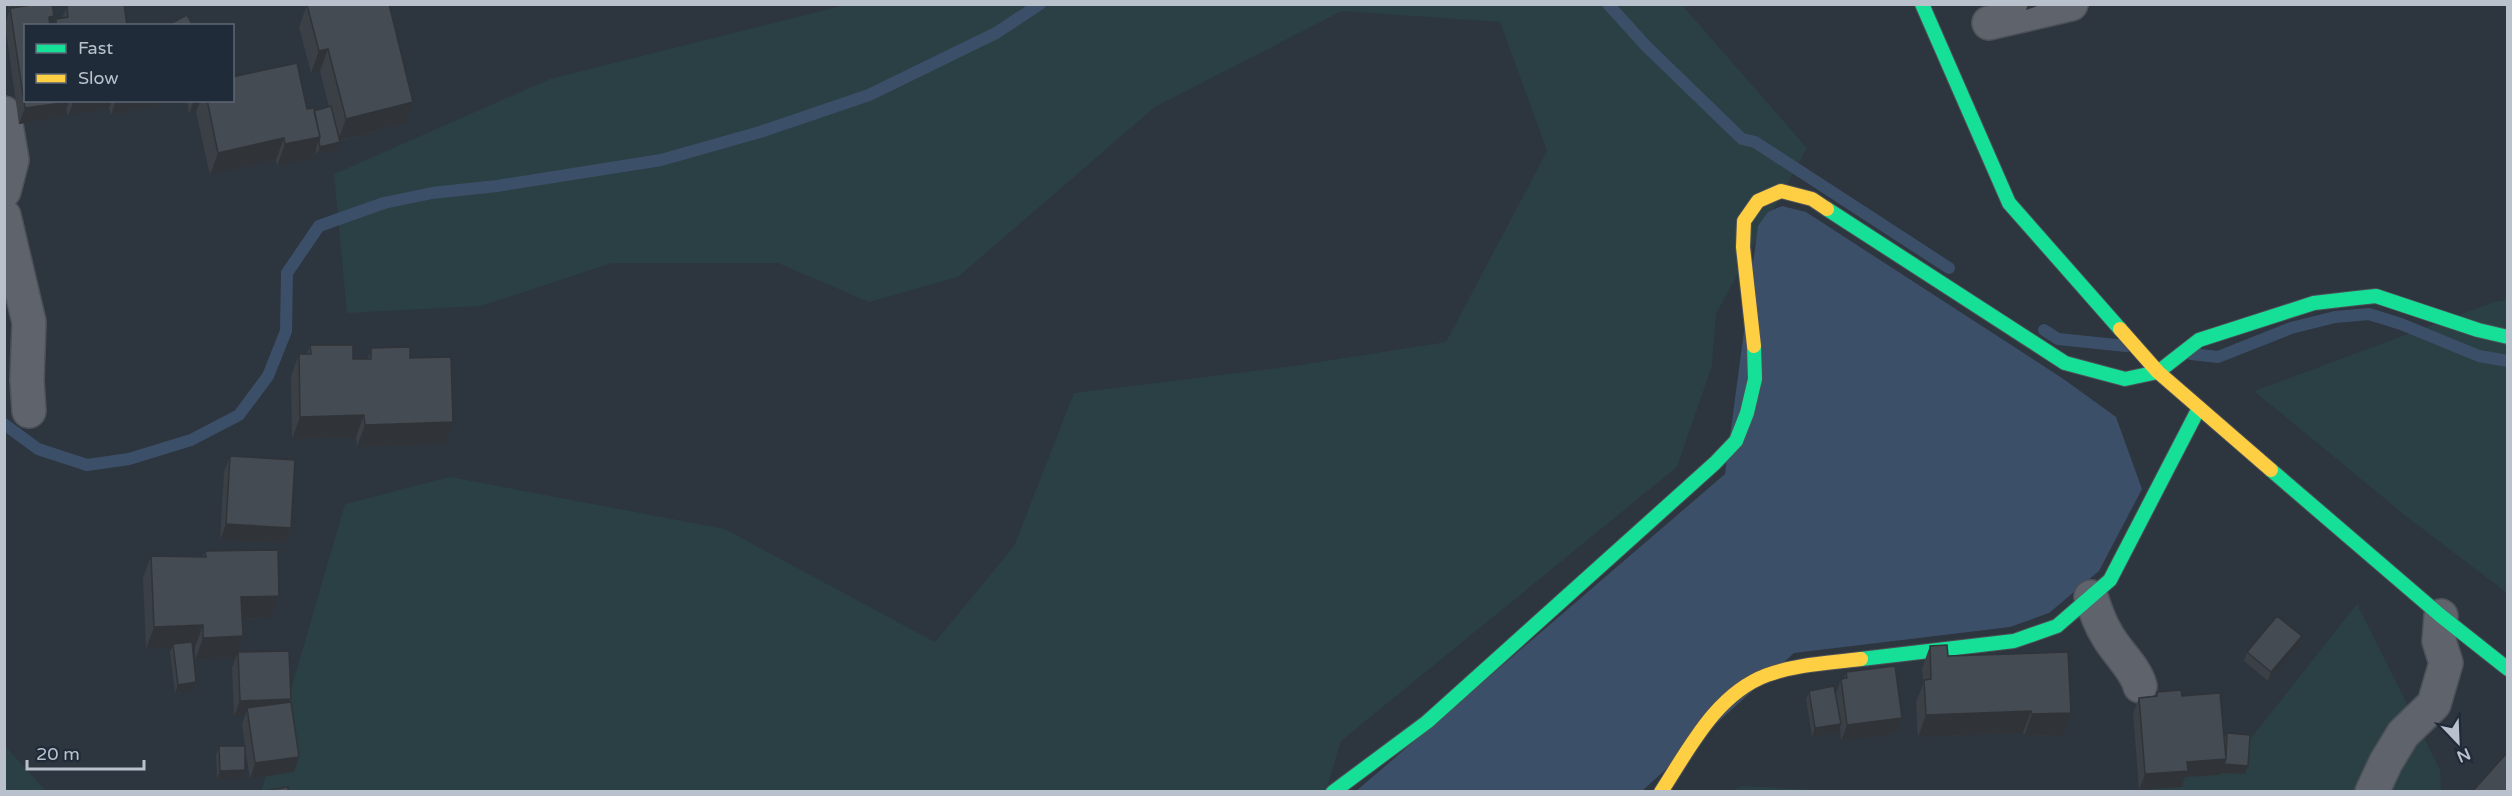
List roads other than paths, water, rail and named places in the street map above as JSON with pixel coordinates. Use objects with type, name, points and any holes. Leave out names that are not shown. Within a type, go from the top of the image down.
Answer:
[{"type":"street","points":[[1922,4],[2010,203],[2158,372],[2441,616],[2508,669]]},
{"type":"street","points":[[1989,23],[2071,4]]},
{"type":"street","points":[[4,113],[12,160],[4,191]]},
{"type":"street","points":[[1333,792],[1427,722],[1715,464],[1736,441],[1747,413],[1755,379],[1753,327],[1743,247],[1744,221],[1758,201],[1781,191],[1812,199],[2065,363],[2125,379],[2158,372],[2199,340],[2314,303],[2357,298],[2376,296],[2508,338]]},
{"type":"street","points":[[4,216],[29,322],[27,380],[29,411]]},
{"type":"street","points":[[1661,792],[1696,740],[1725,703],[1749,683],[1797,667],[2014,641],[2057,626],[2110,580],[2199,408]]},
{"type":"street","points":[[2091,597],[2105,633],[2124,662],[2137,675],[2140,686]]},
{"type":"street","points":[[2372,792],[2403,734],[2434,704],[2446,663],[2439,641],[2441,616]]},
{"type":"water","points":[[1782,206],[1806,212],[2062,378],[2116,417],[2142,489],[2099,571],[2049,613],[2010,627],[1794,653],[1642,791],[1355,792],[1725,474],[1758,226],[1768,212]]},
{"type":"waterway","points":[[4,424],[38,449],[87,465],[129,459],[191,440],[239,415],[268,376],[286,331],[287,273],[319,226],[384,203],[432,193],[497,186],[661,160],[760,132],[869,95],[996,33],[1040,4]]},
{"type":"waterway","points":[[1608,4],[1646,46],[1742,139],[1755,142],[1949,268]]},
{"type":"waterway","points":[[2191,354],[2218,357],[2291,328],[2335,317],[2369,314],[2401,324],[2479,356],[2508,361]]},
{"type":"waterway","points":[[2044,330],[2058,339],[2126,346]]}]
